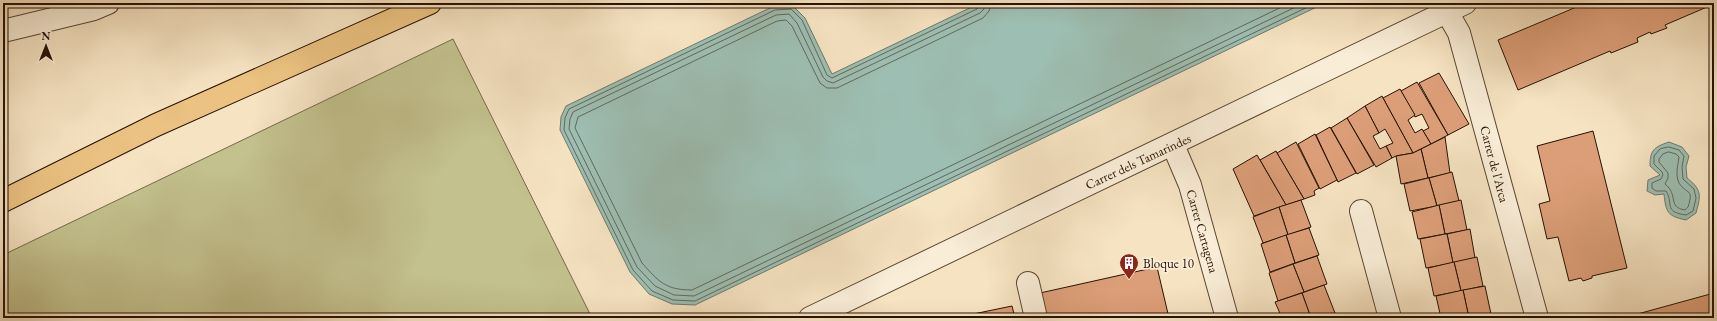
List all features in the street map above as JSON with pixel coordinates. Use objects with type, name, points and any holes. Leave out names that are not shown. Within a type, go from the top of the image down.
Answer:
[{"type":"highway","points":[[3,201],[156,125],[430,3]]},
{"type":"street","points":[[3,31],[94,9],[108,3]]},
{"type":"street","name":"Carrer dels Tamarindes","points":[[810,318],[1173,145],[1456,7]]},
{"type":"street","name":"Carrer de l'Arca","points":[[1456,7],[1459,33],[1537,318]]},
{"type":"street","name":"Carrer Cartagena","points":[[1173,145],[1190,185],[1227,318]]},
{"type":"street","points":[[1361,211],[1390,318]]},
{"type":"street","points":[[1028,283],[1036,318]]},
{"type":"shaded area","points":[[453,39],[592,318],[3,318],[3,255]]},
{"type":"water","points":[[980,3],[1325,3],[695,305],[672,304],[649,294],[630,272],[560,130],[561,117],[566,106],[774,6],[792,5],[805,18],[832,74]]},
{"type":"water","points":[[1669,142],[1682,147],[1689,156],[1686,167],[1687,178],[1692,182],[1699,193],[1699,202],[1696,213],[1686,220],[1671,215],[1667,209],[1664,194],[1655,195],[1647,191],[1648,180],[1660,175],[1650,166],[1652,153],[1656,148]]},
{"type":"building","points":[[1586,3],[1714,4],[1665,25],[1667,28],[1651,34],[1650,32],[1637,38],[1638,42],[1611,53],[1610,51],[1518,90],[1498,40]]},
{"type":"building","points":[[1439,73],[1469,124],[1448,135],[1419,83]]},
{"type":"building","points":[[1417,82],[1448,135],[1431,144],[1423,131],[1429,128],[1422,114],[1415,117],[1401,91]]},
{"type":"building","points":[[1400,89],[1415,115],[1408,120],[1415,133],[1422,129],[1431,144],[1413,153],[1383,98]]},
{"type":"building","points":[[1382,96],[1413,153],[1392,158],[1386,146],[1393,143],[1385,129],[1379,133],[1365,106]]},
{"type":"building","points":[[1365,106],[1379,133],[1373,136],[1380,149],[1386,146],[1392,158],[1376,167],[1347,118]]},
{"type":"building","points":[[1347,118],[1374,165],[1357,174],[1331,128]]},
{"type":"building","points":[[1330,127],[1356,173],[1338,182],[1316,135]]},
{"type":"building","points":[[1593,131],[1627,268],[1592,276],[1592,278],[1583,281],[1581,278],[1569,281],[1558,237],[1547,239],[1539,204],[1550,201],[1537,146]]},
{"type":"building","points":[[1315,134],[1337,180],[1320,189],[1298,144]]},
{"type":"building","points":[[1445,137],[1450,173],[1428,178],[1421,149]]},
{"type":"building","points":[[1296,142],[1319,188],[1314,191],[1315,195],[1304,199],[1277,153]]},
{"type":"building","points":[[1421,149],[1428,178],[1401,184],[1396,156],[1413,153]]},
{"type":"building","points":[[1276,151],[1304,199],[1286,205],[1260,160]]},
{"type":"building","points":[[1257,155],[1286,205],[1254,216],[1233,169]]},
{"type":"building","points":[[1452,172],[1459,201],[1437,206],[1429,178]]},
{"type":"building","points":[[1429,178],[1437,206],[1410,211],[1404,184]]},
{"type":"building","points":[[1301,200],[1311,227],[1288,235],[1279,207]]},
{"type":"building","points":[[1461,200],[1467,230],[1445,234],[1439,205]]},
{"type":"building","points":[[1439,205],[1445,234],[1418,239],[1412,212]]},
{"type":"building","points":[[1279,207],[1288,235],[1263,243],[1253,217]]},
{"type":"building","points":[[1309,228],[1319,255],[1295,263],[1286,235]]},
{"type":"building","points":[[1470,229],[1475,258],[1453,263],[1447,234]]},
{"type":"building","points":[[1447,234],[1453,263],[1426,268],[1420,239]]},
{"type":"building","points":[[1286,235],[1295,263],[1270,272],[1261,244]]},
{"type":"building","points":[[1317,256],[1327,284],[1304,292],[1293,264]]},
{"type":"building","points":[[1477,257],[1483,286],[1461,291],[1454,262]]},
{"type":"building","points":[[1454,262],[1461,291],[1434,296],[1428,268]]},
{"type":"building","points":[[1293,264],[1304,292],[1278,301],[1269,273]]},
{"type":"building","name":"Bloque 10","points":[[1157,267],[1169,318],[1046,318],[1040,293]]},
{"type":"building","points":[[1324,285],[1335,313],[1318,318],[1311,318],[1302,293]]},
{"type":"building","points":[[1485,286],[1491,314],[1469,318],[1463,290]]},
{"type":"building","points":[[1463,290],[1469,318],[1441,318],[1436,296]]},
{"type":"building","points":[[1302,293],[1311,318],[1282,318],[1275,302]]},
{"type":"building","points":[[1714,293],[1714,318],[1623,318]]},
{"type":"building","points":[[1012,306],[1015,318],[954,318]]},
{"type":"building","points":[[1332,313],[1334,318],[1318,318]]},
{"type":"building","points":[[1494,314],[1495,318],[1475,318]]},
{"type":"place","name":"Bloque 10","points":[[1129,280]]}]
